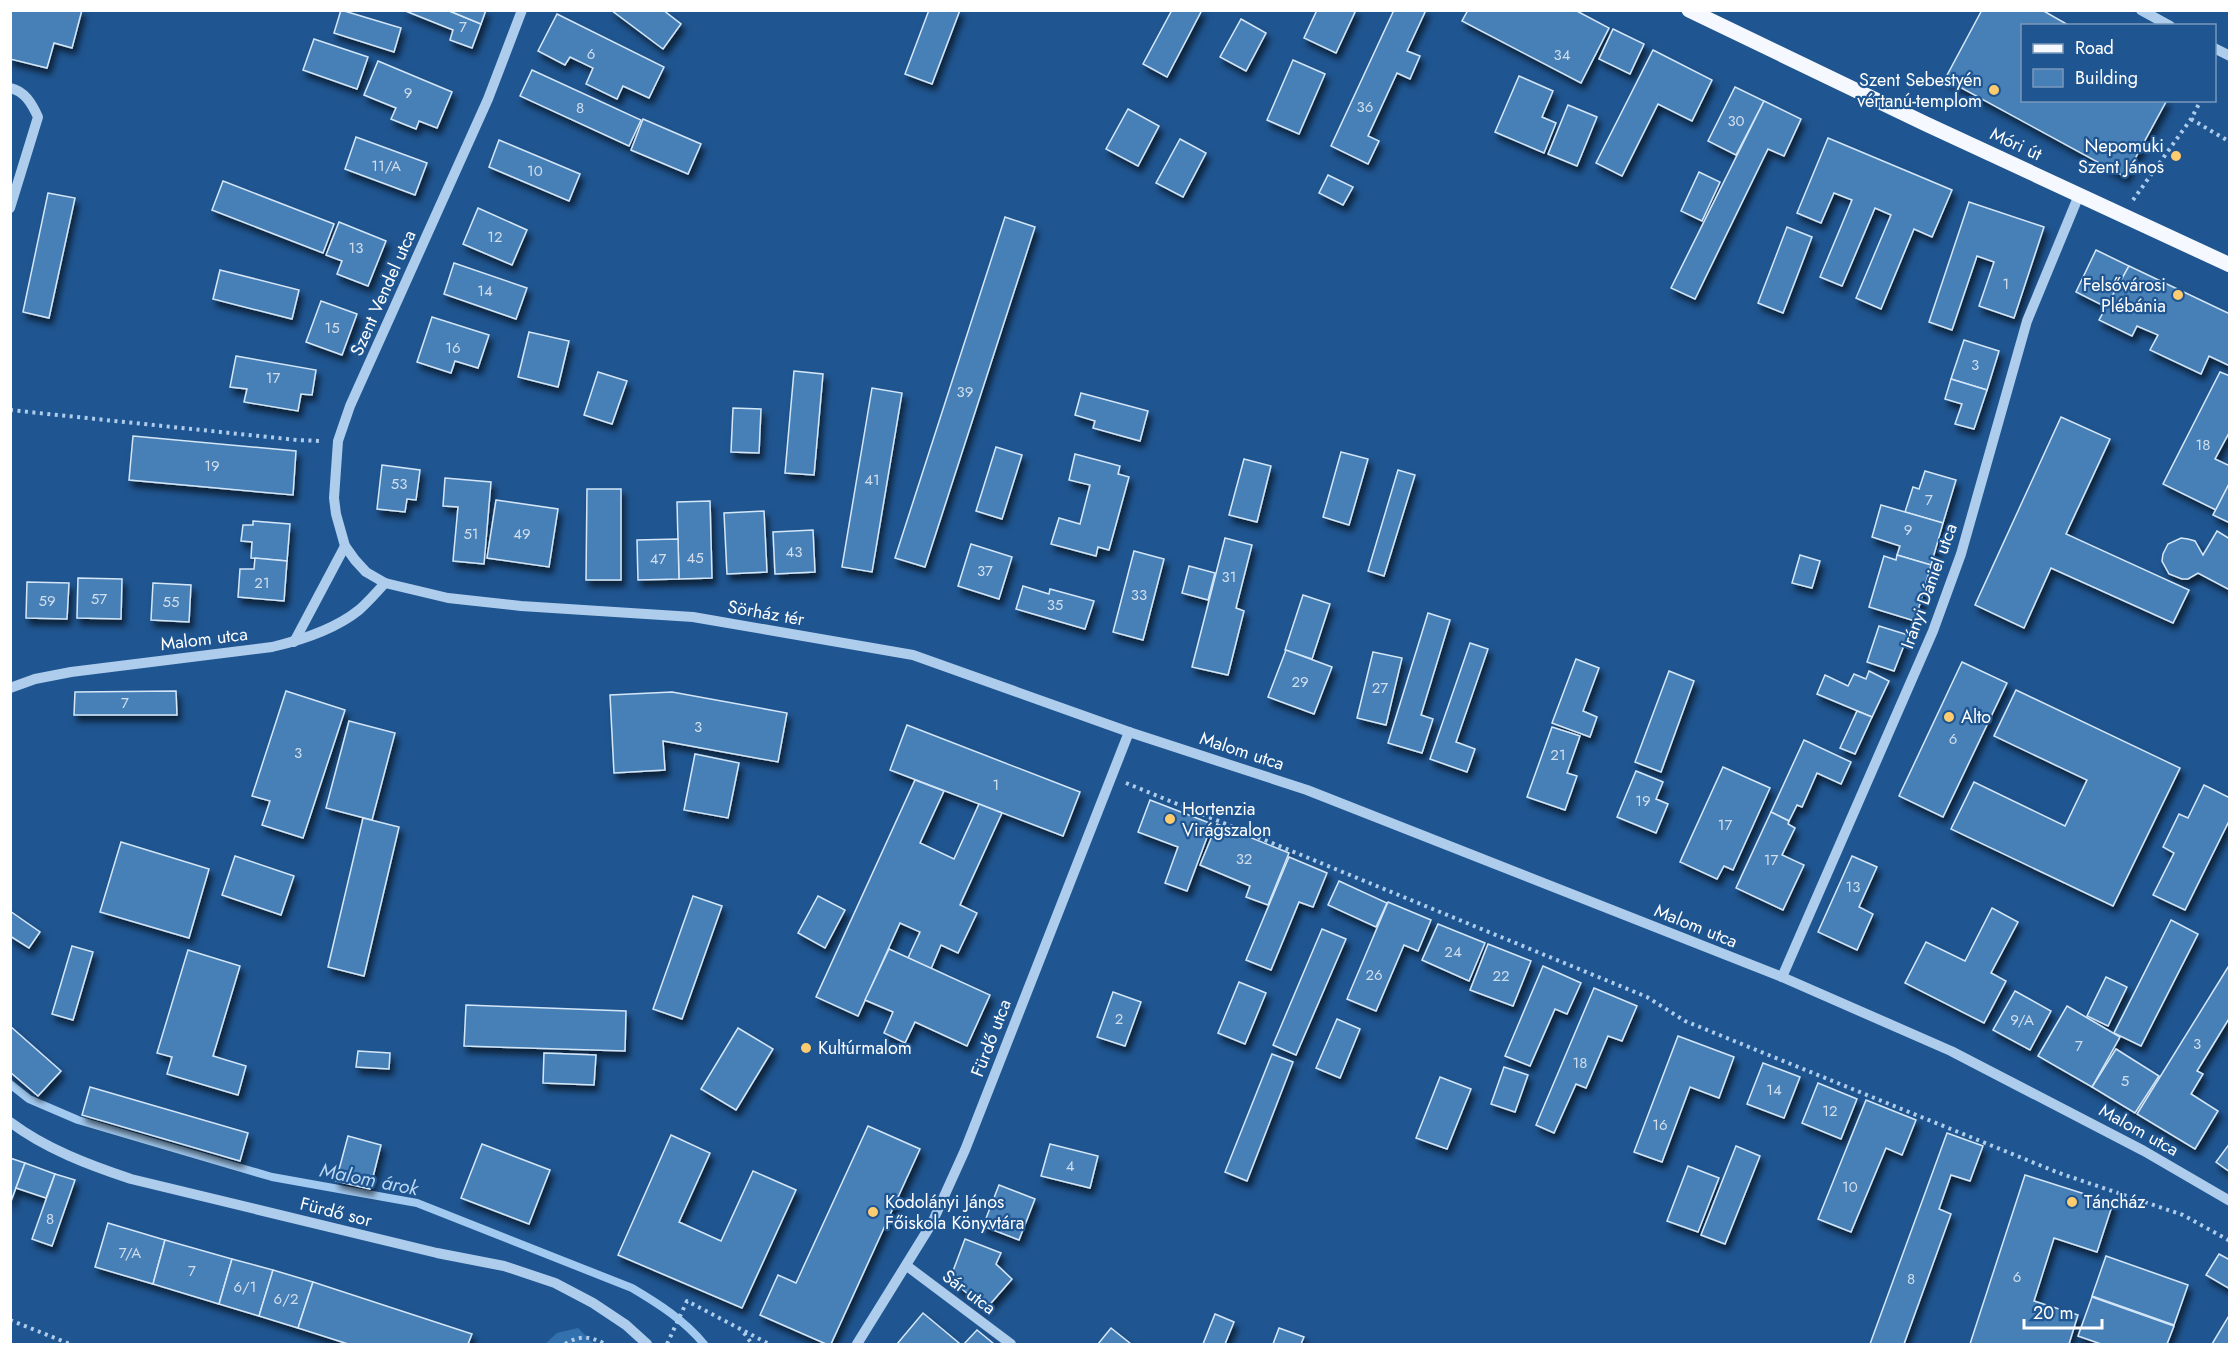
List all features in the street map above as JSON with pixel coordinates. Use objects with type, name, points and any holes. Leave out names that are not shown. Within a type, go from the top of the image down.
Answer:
[{"type":"main road","name":"Móri út","points":[[1689,10],[2229,265]]},
{"type":"street","name":"Szent Vendel utca","points":[[385,583],[366,572],[345,546],[334,498],[338,441],[355,395],[488,99],[522,10]]},
{"type":"street","points":[[2141,10],[2166,24]]},
{"type":"street","points":[[10,88],[15,88],[32,102],[38,117],[14,183],[10,208]]},
{"type":"street","name":"Irányi Dániel utca","points":[[1782,977],[1934,631],[1960,554],[2027,321],[2079,195]]},
{"type":"street","points":[[294,642],[345,546]]},
{"type":"street","name":"Malom utca","points":[[10,688],[35,679],[71,672],[272,647],[294,642],[339,623],[359,610],[385,583]]},
{"type":"street","name":"Sörház tér","points":[[385,583],[448,598],[521,606],[693,617],[913,655],[1129,732]]},
{"type":"street","name":"Malom utca","points":[[1129,732],[1307,790],[1782,977],[1971,1061],[2144,1150],[2229,1201]]},
{"type":"street","name":"Fürdő utca","points":[[857,1344],[932,1222],[965,1150],[1129,732]]},
{"type":"street","name":"Fürdő sor","points":[[10,1122],[88,1165],[131,1179],[437,1253],[504,1266],[555,1283],[626,1325],[647,1344]]},
{"type":"street","name":"Sár utca","points":[[907,1266],[1011,1344]]},
{"type":"path","points":[[2122,215],[2191,119],[2200,102]]},
{"type":"path","points":[[2191,119],[2229,142]]},
{"type":"path","points":[[10,410],[297,440],[338,441]]},
{"type":"path","points":[[1111,777],[1647,997],[1685,1021],[1729,1039],[2059,1173],[2183,1215],[2229,1241]]},
{"type":"path","points":[[667,1344],[687,1301],[769,1344]]},
{"type":"path","points":[[10,1320],[70,1344]]},
{"type":"path","points":[[743,1331],[752,1344]]},
{"type":"path","points":[[565,1344],[575,1338],[593,1337],[605,1344]]},
{"type":"shaded area","points":[[578,1328],[594,1344],[545,1344],[557,1333]]},
{"type":"building","points":[[10,10],[82,10],[72,48],[54,43],[47,68],[10,59]]},
{"type":"building","points":[[341,10],[401,28],[394,52],[334,33]]},
{"type":"building","points":[[403,10],[447,10],[481,24],[472,48],[450,40],[453,30]]},
{"type":"building","points":[[447,10],[486,10],[481,24]]},
{"type":"building","points":[[611,10],[663,10],[681,24],[663,49]]},
{"type":"building","points":[[929,10],[960,10],[932,84],[905,74]]},
{"type":"building","points":[[1172,10],[1202,10],[1167,77],[1143,64]]},
{"type":"building","points":[[1317,10],[1356,10],[1336,53],[1304,38]]},
{"type":"building","points":[[1394,10],[1426,10],[1407,51],[1420,56],[1410,79],[1397,73],[1368,136],[1379,141],[1368,164],[1331,146]]},
{"type":"building","points":[[1468,10],[1575,10],[1609,28],[1581,83],[1462,21]]},
{"type":"building","name":"Szent Sebestyén vértanú-templom","points":[[1982,10],[2042,10],[2066,24],[2021,24],[2021,102],[2166,102],[2125,177],[1945,79]]},
{"type":"building","points":[[557,14],[664,67],[649,98],[623,86],[617,99],[586,84],[593,68],[570,57],[565,65],[538,51]]},
{"type":"building","points":[[1241,19],[1266,33],[1246,71],[1220,57]]},
{"type":"building","points":[[1613,29],[1644,44],[1630,74],[1599,59]]},
{"type":"building","points":[[314,39],[368,57],[357,89],[303,70]]},
{"type":"building","points":[[1653,50],[1712,80],[1692,121],[1658,104],[1622,176],[1596,163]]},
{"type":"building","points":[[1293,60],[1325,74],[1299,134],[1267,120]]},
{"type":"building","points":[[378,61],[452,92],[437,128],[419,121],[416,129],[391,119],[396,108],[364,95]]},
{"type":"building","points":[[532,70],[641,120],[629,146],[520,96]]},
{"type":"building","points":[[1519,76],[1553,91],[1542,117],[1556,123],[1544,153],[1495,132]]},
{"type":"building","points":[[1735,87],[1764,101],[1736,155],[1708,141]]},
{"type":"building","points":[[1764,101],[1801,119],[1784,156],[1768,149],[1695,299],[1671,288]]},
{"type":"building","points":[[1568,105],[1597,117],[1577,166],[1548,154]]},
{"type":"building","points":[[1128,109],[1159,126],[1138,166],[1106,149]]},
{"type":"building","points":[[643,119],[701,144],[688,174],[631,150]]},
{"type":"building","points":[[356,137],[427,163],[415,195],[345,169]]},
{"type":"building","points":[[1828,138],[1952,190],[1932,237],[1914,229],[1881,309],[1856,298],[1891,215],[1875,208],[1842,286],[1820,277],[1852,200],[1834,193],[1821,223],[1797,213]]},
{"type":"building","points":[[1180,139],[1206,153],[1183,197],[1156,183]]},
{"type":"building","points":[[499,140],[580,174],[569,201],[489,167]]},
{"type":"building","points":[[1699,172],[1720,182],[1702,221],[1681,211]]},
{"type":"building","points":[[1328,175],[1353,187],[1343,205],[1319,193]]},
{"type":"building","points":[[223,181],[334,224],[323,253],[212,210]]},
{"type":"building","points":[[48,193],[75,198],[49,318],[23,312]]},
{"type":"building","points":[[1969,202],[2044,227],[2014,318],[1979,306],[1994,262],[1977,256],[1952,330],[1929,322]]},
{"type":"building","points":[[478,208],[527,230],[512,265],[463,244]]},
{"type":"building","points":[[1005,217],[1035,227],[925,567],[895,558]]},
{"type":"building","points":[[339,222],[386,241],[368,286],[337,274],[342,261],[326,255]]},
{"type":"building","points":[[1787,227],[1812,237],[1783,313],[1758,303]]},
{"type":"building","points":[[2096,250],[2129,266],[2106,307],[2076,292]]},
{"type":"building","points":[[454,263],[527,288],[516,319],[444,294]]},
{"type":"building","points":[[2129,266],[2230,314],[2230,366],[2209,356],[2201,374],[2150,350],[2158,335],[2137,326],[2132,336],[2099,320]]},
{"type":"building","points":[[220,270],[299,290],[292,319],[213,299]]},
{"type":"building","points":[[321,301],[357,314],[342,355],[306,342]]},
{"type":"building","points":[[432,317],[489,335],[478,368],[455,361],[451,373],[417,362]]},
{"type":"building","points":[[529,332],[569,341],[558,387],[518,377]]},
{"type":"building","points":[[1964,340],[1999,351],[1987,390],[1951,379]]},
{"type":"building","points":[[236,356],[316,370],[312,395],[301,394],[298,411],[244,402],[247,389],[230,387]]},
{"type":"building","points":[[794,371],[823,374],[814,475],[785,473]]},
{"type":"building","points":[[598,372],[627,381],[612,424],[584,415]]},
{"type":"building","points":[[2220,372],[2230,376],[2230,431],[2215,459],[2230,466],[2230,482],[2216,510],[2163,484]]},
{"type":"building","points":[[1951,379],[1987,390],[1974,429],[1955,424],[1962,404],[1945,399]]},
{"type":"building","points":[[872,388],[902,393],[872,572],[842,567]]},
{"type":"building","points":[[1081,393],[1148,411],[1140,441],[1093,428],[1095,421],[1075,415]]},
{"type":"building","points":[[733,408],[761,409],[759,453],[731,452]]},
{"type":"building","points":[[2061,417],[2110,439],[2066,534],[2189,590],[2173,623],[2051,568],[2024,628],[1975,605]]},
{"type":"building","points":[[133,436],[296,451],[293,495],[129,480]]},
{"type":"building","points":[[996,447],[1022,455],[1002,519],[976,511]]},
{"type":"building","points":[[1341,452],[1368,459],[1349,525],[1323,517]]},
{"type":"building","points":[[1075,454],[1120,466],[1118,474],[1129,477],[1109,550],[1098,547],[1096,556],[1051,544],[1059,518],[1080,524],[1090,485],[1069,480]]},
{"type":"building","points":[[1244,459],[1271,466],[1257,522],[1229,515]]},
{"type":"building","points":[[382,465],[420,470],[416,500],[407,499],[405,512],[377,509]]},
{"type":"building","points":[[1398,470],[1415,475],[1384,576],[1368,571]]},
{"type":"building","points":[[1925,471],[1956,480],[1943,523],[1905,512],[1913,487],[1919,489]]},
{"type":"building","points":[[445,478],[491,482],[484,564],[453,561],[458,507],[443,506]]},
{"type":"building","points":[[2230,482],[2230,523],[2213,515]]},
{"type":"building","points":[[587,489],[621,489],[621,580],[586,580]]},
{"type":"building","points":[[496,500],[558,509],[549,567],[487,558]]},
{"type":"building","points":[[710,501],[712,578],[679,579],[677,502]]},
{"type":"building","points":[[1881,505],[1943,523],[1931,565],[1897,555],[1900,546],[1872,537]]},
{"type":"building","points":[[764,511],[767,572],[727,574],[724,513]]},
{"type":"building","points":[[253,521],[290,524],[287,561],[251,558],[252,542],[241,541],[243,525],[253,525]]},
{"type":"building","points":[[813,530],[815,572],[775,574],[773,532]]},
{"type":"building","points":[[2217,531],[2230,539],[2230,590],[2198,573],[2188,579],[2169,574],[2162,561],[2168,544],[2181,538],[2195,541],[2203,555]]},
{"type":"building","points":[[1225,538],[1252,545],[1236,608],[1244,611],[1228,675],[1192,667]]},
{"type":"building","points":[[678,539],[679,579],[638,580],[637,540]]},
{"type":"building","points":[[971,544],[1012,557],[999,599],[958,586]]},
{"type":"building","points":[[1134,551],[1164,559],[1143,640],[1113,632]]},
{"type":"building","points":[[1800,555],[1820,561],[1812,588],[1792,583]]},
{"type":"building","points":[[1897,555],[1931,565],[1915,621],[1869,607],[1884,556],[1896,560]]},
{"type":"building","points":[[255,558],[287,561],[284,601],[238,597],[240,569],[254,569]]},
{"type":"building","points":[[1189,566],[1215,573],[1208,600],[1182,593]]},
{"type":"building","points":[[78,578],[122,579],[121,619],[77,618]]},
{"type":"building","points":[[27,582],[69,583],[67,619],[26,618]]},
{"type":"building","points":[[153,583],[191,585],[189,622],[151,620]]},
{"type":"building","points":[[1023,586],[1049,594],[1050,589],[1094,601],[1085,629],[1016,609]]},
{"type":"building","points":[[1303,595],[1330,604],[1312,659],[1285,650]]},
{"type":"building","points":[[1428,613],[1450,620],[1421,715],[1433,719],[1422,753],[1388,743]]},
{"type":"building","points":[[1879,626],[1908,635],[1894,671],[1867,662]]},
{"type":"building","points":[[1470,643],[1488,649],[1456,742],[1475,749],[1467,772],[1430,759]]},
{"type":"building","points":[[1286,650],[1332,667],[1314,714],[1268,697]]},
{"type":"building","points":[[1373,652],[1402,658],[1386,725],[1357,718]]},
{"type":"building","points":[[1576,659],[1599,668],[1583,711],[1597,717],[1590,737],[1552,723]]},
{"type":"building","points":[[1962,662],[2007,683],[1943,817],[1899,796]]},
{"type":"building","points":[[1669,671],[1694,681],[1661,772],[1635,762]]},
{"type":"building","points":[[1869,671],[1889,681],[1872,717],[1817,694],[1825,675],[1848,686],[1854,674],[1866,679]]},
{"type":"building","points":[[2016,690],[2180,768],[2113,906],[1951,829],[1974,782],[2065,826],[2087,780],[1994,736]]},
{"type":"building","points":[[176,691],[177,715],[74,715],[75,692]]},
{"type":"building","points":[[286,691],[345,710],[303,838],[262,825],[270,801],[252,796]]},
{"type":"building","points":[[672,692],[787,713],[778,762],[663,741],[665,770],[614,773],[610,695]]},
{"type":"building","points":[[1857,711],[1872,717],[1855,754],[1840,748]]},
{"type":"building","points":[[349,721],[395,733],[372,820],[326,808]]},
{"type":"building","points":[[907,725],[1080,792],[1063,836],[890,770]]},
{"type":"building","points":[[1552,727],[1580,736],[1567,773],[1577,776],[1565,810],[1527,797]]},
{"type":"building","points":[[1804,740],[1851,762],[1841,784],[1817,773],[1802,807],[1797,805],[1789,821],[1771,812]]},
{"type":"building","points":[[695,754],[739,763],[728,818],[684,810]]},
{"type":"building","points":[[1723,767],[1770,788],[1733,870],[1724,866],[1717,879],[1680,862]]},
{"type":"building","points":[[1636,771],[1663,782],[1656,799],[1668,804],[1656,833],[1617,817]]},
{"type":"building","points":[[915,780],[944,791],[920,843],[954,859],[979,804],[1002,813],[960,905],[977,913],[958,953],[941,945],[931,969],[908,958],[920,932],[900,923],[858,1016],[816,997]]},
{"type":"building","points":[[2204,785],[2230,798],[2230,819],[2185,910],[2153,895],[2174,853],[2163,847],[2179,814],[2188,818]]},
{"type":"building","points":[[1150,800],[1212,824],[1187,891],[1165,883],[1178,847],[1138,832]]},
{"type":"building","points":[[1771,812],[1789,821],[1788,824],[1795,828],[1782,855],[1804,865],[1783,910],[1736,888]]},
{"type":"building","points":[[363,818],[399,827],[364,976],[328,967]]},
{"type":"building","points":[[1217,824],[1289,853],[1268,905],[1246,897],[1250,886],[1200,865]]},
{"type":"building","points":[[121,842],[209,869],[189,938],[100,912]]},
{"type":"building","points":[[235,856],[294,876],[281,915],[222,895]]},
{"type":"building","points":[[1852,856],[1877,867],[1859,907],[1873,914],[1857,950],[1818,932]]},
{"type":"building","points":[[1289,857],[1327,873],[1313,907],[1299,902],[1271,970],[1246,960]]},
{"type":"building","points":[[1339,881],[1387,903],[1376,927],[1328,905]]},
{"type":"building","points":[[693,896],[722,906],[682,1019],[653,1009]]},
{"type":"building","points":[[818,896],[845,910],[825,948],[798,933]]},
{"type":"building","points":[[1388,902],[1431,920],[1418,951],[1404,945],[1376,1011],[1347,999]]},
{"type":"building","points":[[1992,908],[2018,922],[1991,973],[2006,981],[1984,1023],[1905,983],[1926,942],[1965,961]]},
{"type":"building","points":[[10,911],[40,932],[29,948],[10,936]]},
{"type":"building","points":[[2171,920],[2198,934],[2141,1046],[2114,1033]]},
{"type":"building","points":[[1438,924],[1485,943],[1469,981],[1422,960]]},
{"type":"building","points":[[1322,929],[1346,939],[1296,1055],[1273,1045]]},
{"type":"building","points":[[1488,944],[1531,961],[1513,1006],[1470,990]]},
{"type":"building","points":[[72,946],[93,952],[73,1020],[52,1014]]},
{"type":"building","points":[[889,949],[990,995],[967,1046],[915,1022],[905,1043],[884,1033],[893,1012],[865,1000]]},
{"type":"building","points":[[188,950],[240,966],[213,1056],[246,1066],[238,1095],[167,1074],[172,1057],[157,1053]]},
{"type":"building","points":[[2230,964],[2230,1017],[2197,1071],[2203,1074],[2191,1094],[2218,1111],[2195,1149],[2137,1114]]},
{"type":"building","points":[[1543,966],[1581,983],[1567,1014],[1555,1009],[1530,1066],[1505,1056]]},
{"type":"building","points":[[2106,977],[2127,987],[2108,1026],[2087,1016]]},
{"type":"building","points":[[1239,982],[1266,993],[1245,1044],[1218,1033]]},
{"type":"building","points":[[1594,988],[1637,1006],[1622,1041],[1608,1036],[1586,1088],[1576,1084],[1554,1133],[1536,1125]]},
{"type":"building","points":[[2015,991],[2051,1011],[2030,1050],[1993,1030]]},
{"type":"building","points":[[1113,992],[1141,1002],[1125,1046],[1097,1037]]},
{"type":"building","points":[[466,1005],[626,1011],[625,1051],[464,1046]]},
{"type":"building","points":[[2067,1006],[2120,1037],[2092,1087],[2038,1056]]},
{"type":"building","points":[[1337,1019],[1360,1029],[1340,1078],[1316,1068]]},
{"type":"building","points":[[10,1026],[61,1071],[38,1096],[10,1072]]},
{"type":"building","points":[[738,1028],[773,1049],[736,1110],[701,1089]]},
{"type":"building","points":[[1678,1036],[1734,1057],[1719,1098],[1690,1087],[1662,1162],[1634,1152]]},
{"type":"building","points":[[2116,1049],[2159,1076],[2135,1113],[2092,1087]]},
{"type":"building","points":[[358,1051],[390,1053],[389,1069],[356,1067]]},
{"type":"building","points":[[544,1053],[596,1055],[594,1085],[543,1083]]},
{"type":"building","points":[[1272,1054],[1293,1062],[1247,1181],[1225,1172]]},
{"type":"building","points":[[1763,1063],[1800,1077],[1784,1118],[1747,1104]]},
{"type":"building","points":[[1504,1067],[1528,1075],[1515,1112],[1491,1104]]},
{"type":"building","points":[[1440,1077],[1471,1089],[1447,1149],[1416,1138]]},
{"type":"building","points":[[1818,1083],[1857,1099],[1841,1139],[1802,1123]]},
{"type":"building","points":[[90,1087],[248,1133],[240,1161],[82,1115]]},
{"type":"building","points":[[1866,1100],[1916,1120],[1902,1155],[1886,1148],[1851,1232],[1818,1219]]},
{"type":"building","points":[[868,1126],[920,1149],[831,1344],[826,1344],[760,1315],[778,1275],[796,1283]]},
{"type":"building","points":[[1947,1133],[1983,1146],[1970,1181],[1951,1175],[1939,1209],[1951,1214],[1904,1344],[1870,1344]]},
{"type":"building","points":[[671,1135],[710,1153],[679,1222],[721,1241],[753,1171],[796,1190],[742,1308],[618,1255]]},
{"type":"building","points":[[348,1136],[381,1145],[370,1189],[336,1181]]},
{"type":"building","points":[[2230,1143],[2230,1172],[2216,1162]]},
{"type":"building","points":[[482,1144],[550,1170],[529,1224],[461,1198]]},
{"type":"building","points":[[1050,1144],[1098,1156],[1090,1188],[1041,1176]]},
{"type":"building","points":[[1736,1146],[1760,1156],[1725,1244],[1701,1235]]},
{"type":"building","points":[[10,1158],[25,1163],[10,1204]]},
{"type":"building","points":[[25,1163],[55,1174],[46,1198],[16,1188]]},
{"type":"building","points":[[1688,1166],[1719,1178],[1698,1232],[1667,1221]]},
{"type":"building","points":[[55,1174],[75,1180],[52,1246],[32,1239]]},
{"type":"building","points":[[2025,1175],[2113,1203],[2097,1252],[2054,1238],[2034,1301],[2078,1315],[2069,1344],[1970,1344]]},
{"type":"building","points":[[999,1185],[1035,1199],[1019,1240],[983,1226]]},
{"type":"building","points":[[108,1223],[165,1240],[153,1284],[95,1267]]},
{"type":"building","points":[[965,1239],[1001,1253],[996,1264],[1012,1279],[986,1309],[950,1279]]},
{"type":"building","points":[[165,1240],[232,1259],[219,1304],[153,1284]]},
{"type":"building","points":[[2219,1254],[2230,1260],[2230,1289],[2206,1275]]},
{"type":"building","points":[[2106,1256],[2188,1285],[2174,1325],[2092,1296]]},
{"type":"building","points":[[232,1259],[273,1270],[259,1316],[219,1304]]},
{"type":"building","points":[[273,1270],[313,1282],[298,1328],[259,1316]]},
{"type":"building","points":[[313,1282],[472,1334],[468,1344],[348,1344],[298,1328]]},
{"type":"building","points":[[2092,1297],[2174,1326],[2167,1344],[2101,1344],[2078,1336]]},
{"type":"building","points":[[923,1313],[959,1343],[897,1344]]},
{"type":"building","points":[[1215,1314],[1234,1322],[1225,1344],[1203,1344]]},
{"type":"building","points":[[2230,1314],[2230,1344],[2212,1344]]},
{"type":"building","points":[[1111,1328],[1131,1344],[1098,1344]]},
{"type":"building","points":[[1279,1328],[1304,1337],[1301,1344],[1273,1344]]},
{"type":"building","points":[[977,1330],[994,1344],[964,1344]]},
{"type":"waterway","name":"Malom árok","points":[[10,1084],[29,1099],[78,1120],[272,1177],[417,1203],[632,1288],[671,1313],[704,1344]]},
{"type":"place","name":"Szent Sebestyén vértanú-templom","points":[[1994,90]]},
{"type":"place","name":"Nepomuki Szent János","points":[[2176,156]]},
{"type":"place","name":"Felsővárosi Plébánia","points":[[2178,295]]},
{"type":"place","name":"Alto","points":[[1949,717]]},
{"type":"place","name":"Hortenzia Virágszalon","points":[[1170,819]]},
{"type":"place","name":"Kultúrmalom","points":[[806,1048]]},
{"type":"place","name":"Táncház","points":[[2072,1202]]},
{"type":"place","name":"Kodolányi János Főiskola Könyvtára","points":[[873,1212]]}]
